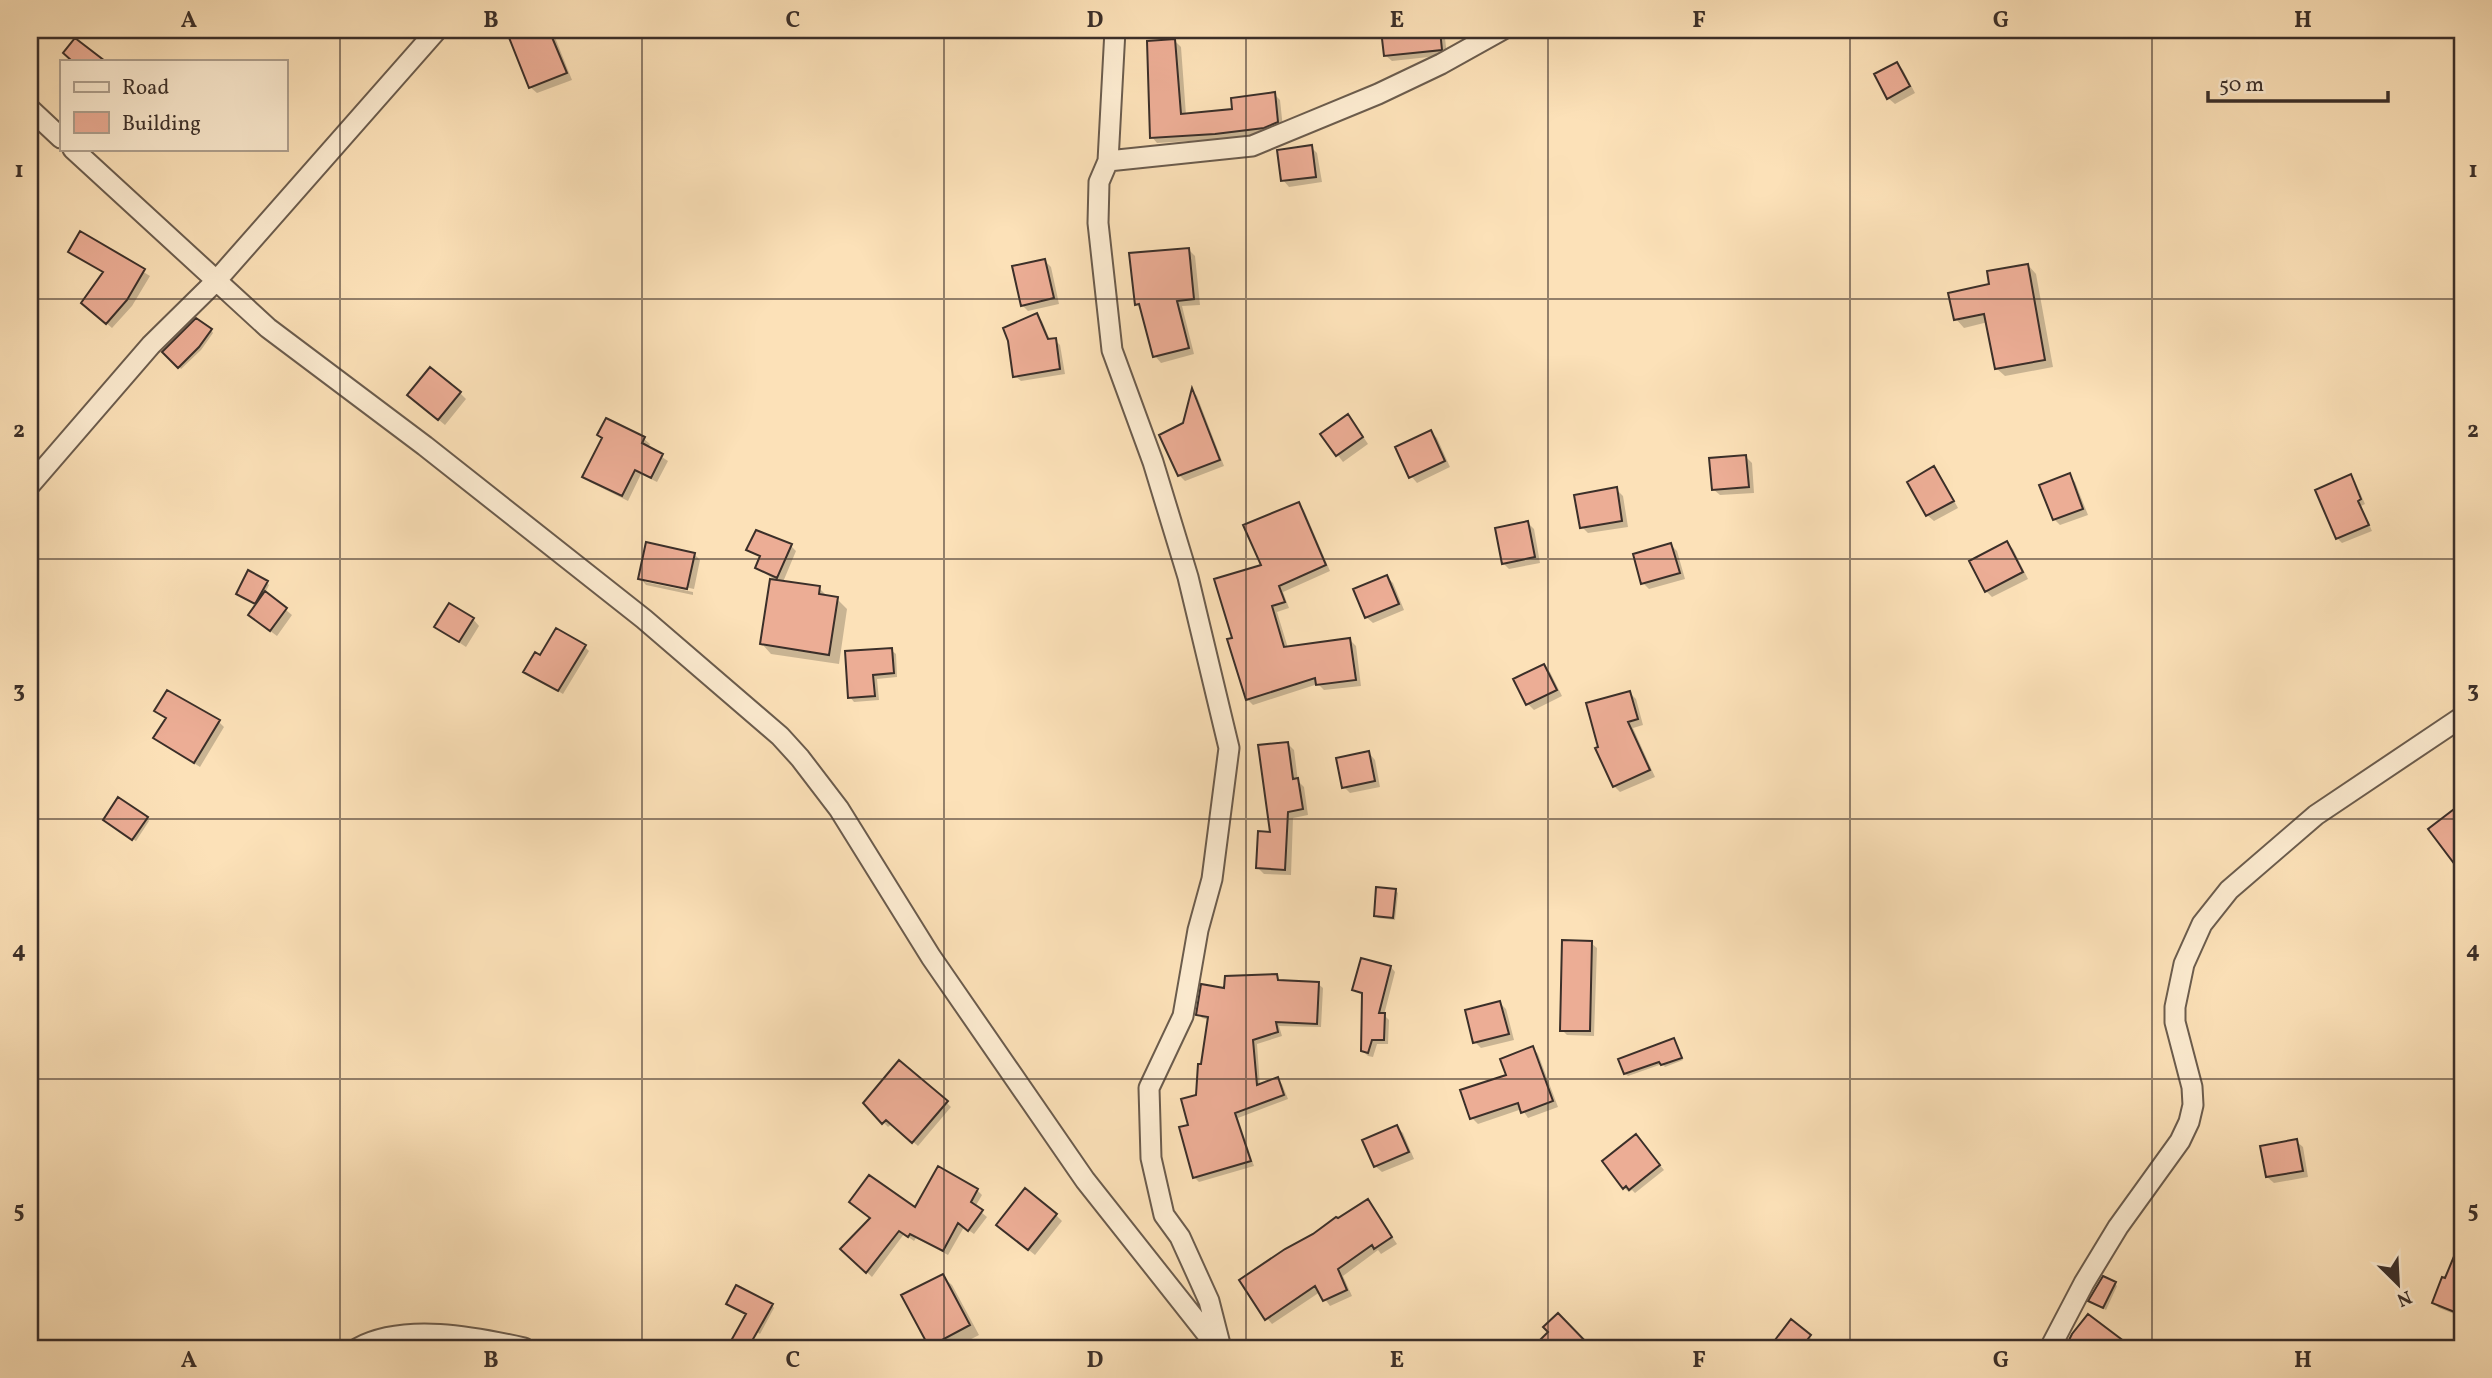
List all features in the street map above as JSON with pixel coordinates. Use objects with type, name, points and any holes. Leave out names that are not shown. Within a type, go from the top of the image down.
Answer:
[{"type":"street","points":[[30,485],[151,345],[216,281],[437,30]]},
{"type":"street","points":[[1115,30],[1108,161],[1099,182],[1098,223],[1112,350],[1153,462],[1188,577],[1229,748],[1212,879],[1198,930],[1183,1016],[1149,1088],[1151,1158],[1164,1215],[1180,1237],[1209,1301],[1219,1348]]},
{"type":"street","points":[[1108,161],[1252,146],[1378,94],[1441,64],[1502,30]]},
{"type":"street","points":[[30,108],[60,137]]},
{"type":"street","points":[[74,150],[268,328],[425,446],[644,619],[780,736],[839,809],[931,957],[1085,1180],[1219,1348]]},
{"type":"street","points":[[2050,1348],[2084,1283],[2118,1227],[2180,1142],[2189,1122],[2193,1105],[2192,1087],[2175,1022],[2175,1007],[2184,964],[2202,924],[2229,890],[2316,815],[2462,717]]},
{"type":"street","points":[[358,1348],[390,1336],[406,1334],[482,1339],[524,1348]]},
{"type":"building","points":[[521,30],[549,30],[567,73],[529,88],[508,35]]},
{"type":"building","points":[[1381,30],[1440,30],[1442,50],[1384,56]]},
{"type":"building","points":[[75,38],[104,60],[71,60],[63,53]]},
{"type":"building","points":[[1175,39],[1181,114],[1232,109],[1231,98],[1275,92],[1278,122],[1264,128],[1150,138],[1147,41]]},
{"type":"building","points":[[1897,62],[1910,86],[1887,99],[1874,74]]},
{"type":"building","points":[[1312,145],[1316,177],[1281,181],[1277,150]]},
{"type":"building","points":[[80,231],[145,269],[127,300],[106,324],[81,303],[103,272],[68,252]]},
{"type":"building","points":[[1189,248],[1194,299],[1177,301],[1189,348],[1153,357],[1139,304],[1135,305],[1129,253]]},
{"type":"building","points":[[1045,259],[1054,298],[1021,306],[1012,266]]},
{"type":"building","points":[[2028,264],[2045,360],[1995,369],[1984,314],[1954,320],[1948,293],[1989,284],[1987,271]]},
{"type":"building","points":[[1037,313],[1048,339],[1056,338],[1060,369],[1013,377],[1008,341],[1003,328]]},
{"type":"building","points":[[196,318],[212,329],[178,368],[162,352]]},
{"type":"building","points":[[430,367],[461,392],[438,420],[407,395]]},
{"type":"building","points":[[1192,388],[1220,460],[1178,476],[1159,435],[1183,423]]},
{"type":"building","points":[[1348,414],[1363,437],[1336,456],[1320,434]]},
{"type":"building","points":[[606,418],[645,437],[642,443],[663,454],[651,478],[635,470],[622,496],[582,477],[602,438],[597,435]]},
{"type":"building","points":[[1431,430],[1445,461],[1409,478],[1395,447]]},
{"type":"building","points":[[1746,455],[1749,487],[1712,490],[1709,458]]},
{"type":"building","points":[[1934,466],[1954,501],[1926,516],[1907,482]]},
{"type":"building","points":[[2070,473],[2083,509],[2053,520],[2039,485]]},
{"type":"building","points":[[2351,474],[2361,499],[2358,501],[2369,525],[2336,539],[2315,490]]},
{"type":"building","points":[[1617,487],[1622,521],[1580,528],[1574,495]]},
{"type":"building","points":[[1299,502],[1326,565],[1279,586],[1285,602],[1272,606],[1284,647],[1350,638],[1356,680],[1316,685],[1315,678],[1246,700],[1227,639],[1232,638],[1214,579],[1261,565],[1243,525]]},
{"type":"building","points":[[1528,521],[1535,557],[1502,564],[1495,528]]},
{"type":"building","points":[[756,530],[792,544],[777,578],[755,568],[760,556],[746,550]]},
{"type":"building","points":[[2007,541],[2023,572],[1985,592],[1969,561]]},
{"type":"building","points":[[646,542],[695,553],[687,589],[638,579]]},
{"type":"building","points":[[1671,543],[1680,573],[1641,584],[1633,554]]},
{"type":"building","points":[[248,570],[268,581],[255,604],[236,594]]},
{"type":"building","points":[[1387,575],[1399,604],[1365,618],[1353,589]]},
{"type":"building","points":[[770,579],[820,586],[819,594],[838,597],[829,655],[760,644]]},
{"type":"building","points":[[265,591],[287,608],[270,631],[248,615]]},
{"type":"building","points":[[449,603],[474,618],[459,642],[434,627]]},
{"type":"building","points":[[556,628],[586,645],[558,691],[523,672],[535,652],[540,655]]},
{"type":"building","points":[[892,648],[894,673],[873,675],[875,696],[848,698],[845,651]]},
{"type":"building","points":[[1544,664],[1557,690],[1526,705],[1513,679]]},
{"type":"building","points":[[167,690],[220,720],[194,763],[153,738],[166,718],[154,711]]},
{"type":"building","points":[[1630,691],[1638,719],[1628,722],[1650,770],[1613,787],[1595,748],[1598,747],[1586,703]]},
{"type":"building","points":[[1288,742],[1293,779],[1298,778],[1303,809],[1288,812],[1285,870],[1256,868],[1258,831],[1270,832],[1258,745]]},
{"type":"building","points":[[1369,751],[1375,781],[1342,788],[1336,758]]},
{"type":"building","points":[[118,797],[148,817],[132,840],[103,820]]},
{"type":"building","points":[[2462,803],[2462,874],[2428,829]]},
{"type":"building","points":[[1376,887],[1396,889],[1393,918],[1374,916]]},
{"type":"building","points":[[1562,940],[1592,941],[1590,1031],[1560,1031]]},
{"type":"building","points":[[1361,958],[1391,966],[1379,1013],[1385,1013],[1384,1040],[1372,1040],[1368,1053],[1361,1051],[1362,993],[1352,990]]},
{"type":"building","points":[[1277,974],[1278,980],[1319,982],[1317,1024],[1276,1022],[1278,1032],[1253,1040],[1257,1085],[1278,1077],[1284,1095],[1235,1113],[1251,1161],[1193,1178],[1179,1127],[1188,1125],[1181,1099],[1196,1095],[1198,1064],[1201,1064],[1208,1017],[1196,1015],[1201,984],[1224,988],[1225,976]]},
{"type":"building","points":[[1500,1001],[1509,1034],[1473,1043],[1465,1010]]},
{"type":"building","points":[[1674,1038],[1682,1058],[1661,1065],[1659,1062],[1624,1074],[1618,1059]]},
{"type":"building","points":[[1533,1046],[1553,1101],[1521,1113],[1518,1103],[1470,1119],[1460,1090],[1506,1075],[1500,1059]]},
{"type":"building","points":[[899,1060],[948,1101],[912,1143],[886,1120],[882,1124],[863,1103]]},
{"type":"building","points":[[1397,1125],[1409,1152],[1374,1167],[1362,1140]]},
{"type":"building","points":[[1636,1134],[1660,1165],[1629,1190],[1626,1186],[1623,1189],[1602,1161]]},
{"type":"building","points":[[2297,1139],[2303,1171],[2266,1177],[2260,1146]]},
{"type":"building","points":[[938,1166],[978,1189],[971,1202],[983,1210],[968,1231],[958,1223],[943,1251],[899,1231],[866,1273],[840,1249],[870,1218],[849,1202],[869,1175],[915,1207]]},
{"type":"building","points":[[1025,1188],[1057,1214],[1028,1250],[996,1225]]},
{"type":"building","points":[[1368,1199],[1392,1237],[1374,1249],[1372,1245],[1338,1269],[1347,1290],[1323,1301],[1315,1286],[1265,1320],[1239,1280]]},
{"type":"building","points":[[2462,1237],[2462,1315],[2432,1303]]},
{"type":"building","points":[[943,1274],[970,1325],[929,1347],[901,1295]]},
{"type":"building","points":[[2103,1276],[2116,1282],[2103,1308],[2088,1301]]},
{"type":"building","points":[[736,1285],[773,1304],[748,1348],[727,1348],[746,1314],[726,1304]]},
{"type":"building","points":[[1558,1313],[1592,1348],[1532,1348],[1548,1332],[1543,1327]]},
{"type":"building","points":[[2088,1314],[2133,1348],[2065,1348]]},
{"type":"building","points":[[1791,1319],[1811,1335],[1801,1348],[1785,1348],[1775,1340]]}]
